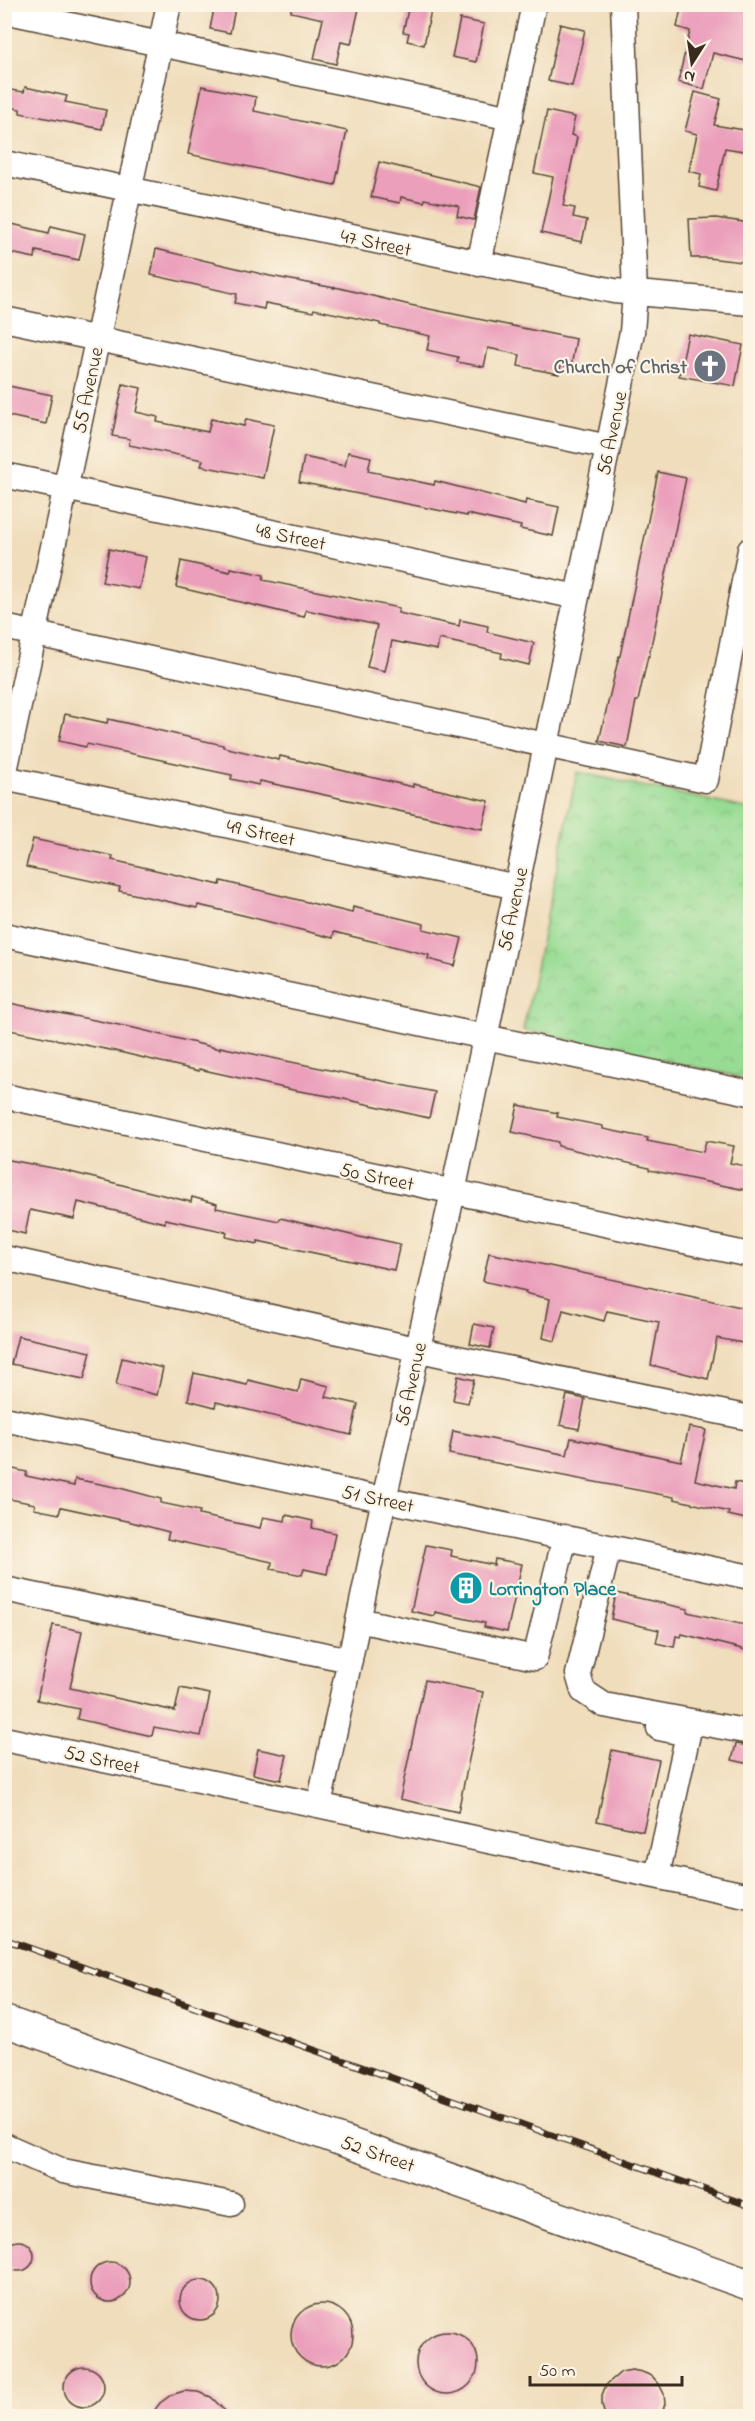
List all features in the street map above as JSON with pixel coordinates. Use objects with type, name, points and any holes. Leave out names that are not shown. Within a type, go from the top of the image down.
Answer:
[{"type":"main road","name":"52 Street","points":[[7,2029],[750,2285]]},
{"type":"street","name":"55 Avenue","points":[[4,777],[169,4]]},
{"type":"street","points":[[479,264],[534,4]]},
{"type":"street","name":"56 Avenue","points":[[319,1805],[384,1499],[453,1192],[632,332],[634,293],[623,4]]},
{"type":"street","points":[[4,11],[511,118]]},
{"type":"street","name":"47 Street","points":[[4,163],[479,264],[634,293],[750,303]]},
{"type":"street","points":[[4,319],[608,447]]},
{"type":"street","name":"48 Street","points":[[4,475],[577,597]]},
{"type":"street","points":[[4,627],[706,780],[750,550]]},
{"type":"street","name":"49 Street","points":[[4,777],[517,887]]},
{"type":"street","points":[[4,935],[750,1092]]},
{"type":"street","name":"50 Street","points":[[4,1096],[750,1255]]},
{"type":"street","points":[[4,1258],[750,1419]]},
{"type":"street","name":"51 Street","points":[[4,1419],[750,1577]]},
{"type":"street","points":[[358,1620],[535,1658],[564,1537]]},
{"type":"street","points":[[609,1547],[578,1674],[583,1691],[604,1705],[750,1732]]},
{"type":"street","points":[[4,1589],[350,1660]]},
{"type":"street","points":[[583,1712],[688,1734],[657,1876]]},
{"type":"street","name":"52 Street","points":[[4,1739],[750,1896]]},
{"type":"street","points":[[4,2145],[63,2172],[231,2205]]},
{"type":"green space","points":[[577,772],[750,809],[750,1079],[523,1030]]},
{"type":"building","points":[[215,4],[236,4],[230,33],[210,29]]},
{"type":"building","points":[[291,4],[360,4],[351,44],[341,42],[336,64],[314,59],[323,19],[291,12]]},
{"type":"building","points":[[682,4],[750,4],[750,62],[713,53],[704,89],[678,82],[690,31],[677,27]]},
{"type":"building","points":[[409,5],[431,10],[424,45],[407,41],[409,33],[403,32]]},
{"type":"building","points":[[460,19],[484,24],[476,62],[452,57]]},
{"type":"building","points":[[560,24],[585,30],[572,86],[548,81]]},
{"type":"building","points":[[202,86],[256,97],[254,111],[347,131],[335,185],[188,154]]},
{"type":"building","points":[[25,87],[67,96],[65,102],[106,110],[102,129],[20,113],[20,109],[4,106],[4,89],[24,92]]},
{"type":"building","points":[[695,92],[721,99],[714,125],[750,131],[750,152],[725,148],[716,191],[699,187],[701,174],[689,171],[697,134],[685,131]]},
{"type":"building","points":[[547,111],[575,117],[571,135],[577,137],[563,206],[575,208],[573,217],[587,220],[582,242],[541,233],[553,177],[534,173]]},
{"type":"building","points":[[379,162],[481,187],[474,220],[457,216],[459,206],[425,199],[424,202],[401,197],[400,203],[371,197]]},
{"type":"building","points":[[716,218],[750,223],[750,263],[691,258],[689,219]]},
{"type":"building","points":[[12,224],[49,233],[51,226],[85,234],[79,260],[36,251],[35,258],[6,252]]},
{"type":"building","points":[[156,249],[270,276],[335,287],[576,339],[571,367],[561,365],[559,374],[518,366],[520,355],[488,348],[484,367],[457,362],[458,357],[427,350],[430,336],[314,309],[313,312],[265,303],[264,309],[235,303],[237,294],[151,275]]},
{"type":"building","name":"Church of Christ","points":[[688,334],[743,345],[735,386],[679,376]]},
{"type":"building","points":[[123,384],[141,388],[136,412],[158,417],[157,422],[208,432],[211,419],[244,426],[246,419],[274,425],[263,478],[201,466],[203,460],[129,445],[130,439],[112,436]]},
{"type":"building","points":[[4,385],[52,395],[46,424],[4,415]]},
{"type":"building","points":[[348,452],[371,457],[368,471],[434,485],[435,481],[525,504],[526,500],[559,507],[553,536],[467,514],[467,516],[299,482],[304,457],[345,466]]},
{"type":"building","points":[[658,472],[686,478],[649,656],[638,701],[636,701],[627,747],[599,741],[620,656]]},
{"type":"building","points":[[109,549],[146,557],[139,589],[102,582]]},
{"type":"building","points":[[181,561],[230,572],[231,568],[264,575],[263,580],[399,608],[398,613],[459,626],[460,620],[488,626],[487,632],[534,643],[529,665],[501,658],[502,653],[439,639],[437,650],[392,641],[385,671],[367,667],[377,625],[306,610],[304,617],[176,587]]},
{"type":"building","points":[[65,714],[107,723],[108,719],[279,760],[280,756],[413,787],[413,784],[489,801],[482,829],[260,781],[259,785],[231,779],[232,775],[87,744],[86,747],[59,741]]},
{"type":"building","points":[[33,839],[113,856],[112,860],[220,885],[221,881],[352,913],[353,907],[424,924],[423,929],[462,938],[455,966],[428,959],[429,955],[334,932],[333,938],[198,905],[197,908],[119,891],[120,887],[26,867]]},
{"type":"building","points":[[4,1002],[134,1028],[220,1049],[220,1047],[435,1092],[429,1118],[4,1029]]},
{"type":"building","points":[[518,1105],[558,1113],[557,1117],[603,1126],[603,1129],[648,1138],[647,1141],[703,1152],[706,1141],[734,1146],[730,1163],[750,1167],[750,1191],[649,1170],[649,1168],[558,1146],[558,1142],[512,1132]]},
{"type":"building","points":[[4,1159],[58,1169],[191,1202],[192,1197],[217,1204],[216,1208],[279,1221],[280,1218],[368,1239],[368,1237],[400,1244],[394,1270],[258,1241],[258,1244],[226,1237],[227,1232],[165,1219],[165,1223],[78,1202],[74,1219],[30,1210],[25,1234],[4,1229]]},
{"type":"building","points":[[489,1253],[750,1309],[743,1343],[717,1338],[708,1379],[651,1365],[659,1322],[607,1311],[604,1321],[563,1310],[555,1341],[543,1338],[550,1299],[483,1281]]},
{"type":"building","points":[[474,1324],[494,1328],[490,1348],[470,1344]]},
{"type":"building","points":[[18,1336],[91,1352],[84,1379],[11,1364]]},
{"type":"building","points":[[122,1358],[163,1368],[157,1395],[116,1385]]},
{"type":"building","points":[[194,1373],[247,1385],[248,1380],[298,1392],[301,1379],[329,1386],[326,1397],[358,1404],[351,1435],[216,1402],[215,1407],[188,1400]]},
{"type":"building","points":[[458,1376],[474,1380],[468,1403],[453,1400]]},
{"type":"building","points":[[567,1395],[585,1399],[579,1429],[560,1425]]},
{"type":"building","points":[[689,1427],[706,1430],[695,1480],[734,1489],[735,1482],[750,1485],[750,1501],[746,1519],[728,1515],[729,1512],[674,1499],[674,1497],[449,1454],[453,1431],[567,1455],[571,1438],[681,1461]]},
{"type":"building","points":[[4,1467],[27,1472],[26,1476],[74,1486],[75,1479],[120,1488],[161,1499],[161,1503],[200,1511],[199,1515],[260,1528],[263,1517],[285,1521],[286,1515],[313,1521],[312,1528],[335,1533],[327,1574],[304,1569],[302,1575],[271,1569],[272,1562],[167,1539],[169,1532],[131,1522],[61,1507],[59,1514],[34,1509],[35,1504],[4,1498]]},
{"type":"building","name":"Lorrington Place","points":[[426,1545],[452,1550],[451,1556],[494,1565],[495,1559],[522,1564],[507,1632],[484,1627],[485,1623],[435,1612],[434,1616],[411,1611]]},
{"type":"building","points":[[616,1593],[750,1626],[750,1651],[682,1634],[681,1637],[676,1636],[674,1647],[656,1643],[659,1630],[611,1619]]},
{"type":"building","points":[[53,1625],[82,1631],[70,1688],[175,1711],[180,1688],[210,1694],[201,1736],[154,1727],[152,1736],[77,1719],[79,1709],[37,1700]]},
{"type":"building","points":[[425,1680],[483,1692],[458,1812],[400,1799]]},
{"type":"building","points":[[736,1744],[750,1746],[750,1764],[732,1760]]},
{"type":"building","points":[[258,1749],[287,1755],[281,1780],[253,1774]]},
{"type":"building","points":[[612,1750],[659,1760],[643,1831],[597,1821]]},
{"type":"building","points":[[19,2241],[30,2245],[34,2256],[30,2267],[19,2271],[8,2267],[4,2256],[8,2245]]},
{"type":"building","points":[[110,2262],[124,2268],[130,2282],[124,2296],[110,2302],[96,2296],[90,2282],[96,2268]]},
{"type":"building","points":[[200,2280],[214,2286],[220,2300],[214,2314],[200,2320],[186,2314],[180,2300],[186,2286]]},
{"type":"building","points":[[316,2304],[328,2304],[344,2313],[351,2323],[353,2335],[351,2347],[344,2357],[328,2366],[316,2366],[305,2361],[296,2352],[291,2341],[291,2329],[296,2318],[305,2309]]},
{"type":"building","points":[[441,2332],[453,2332],[469,2341],[476,2351],[478,2363],[476,2375],[469,2385],[453,2394],[441,2394],[430,2389],[421,2380],[416,2369],[416,2357],[421,2346],[430,2337]]},
{"type":"building","points":[[84,2367],[98,2373],[104,2387],[98,2401],[84,2407],[70,2401],[64,2387],[70,2373]]},
{"type":"building","points":[[632,2370],[652,2376],[659,2384],[664,2394],[665,2404],[661,2416],[605,2416],[602,2395],[606,2385],[621,2372]]},
{"type":"building","points":[[184,2391],[198,2392],[211,2397],[230,2416],[150,2416],[160,2403],[171,2395]]},
{"type":"railway","points":[[4,1939],[750,2206]]},
{"type":"place","name":"Church of Christ","points":[[710,366]]},
{"type":"place","name":"Lorrington Place","points":[[466,1588]]}]
